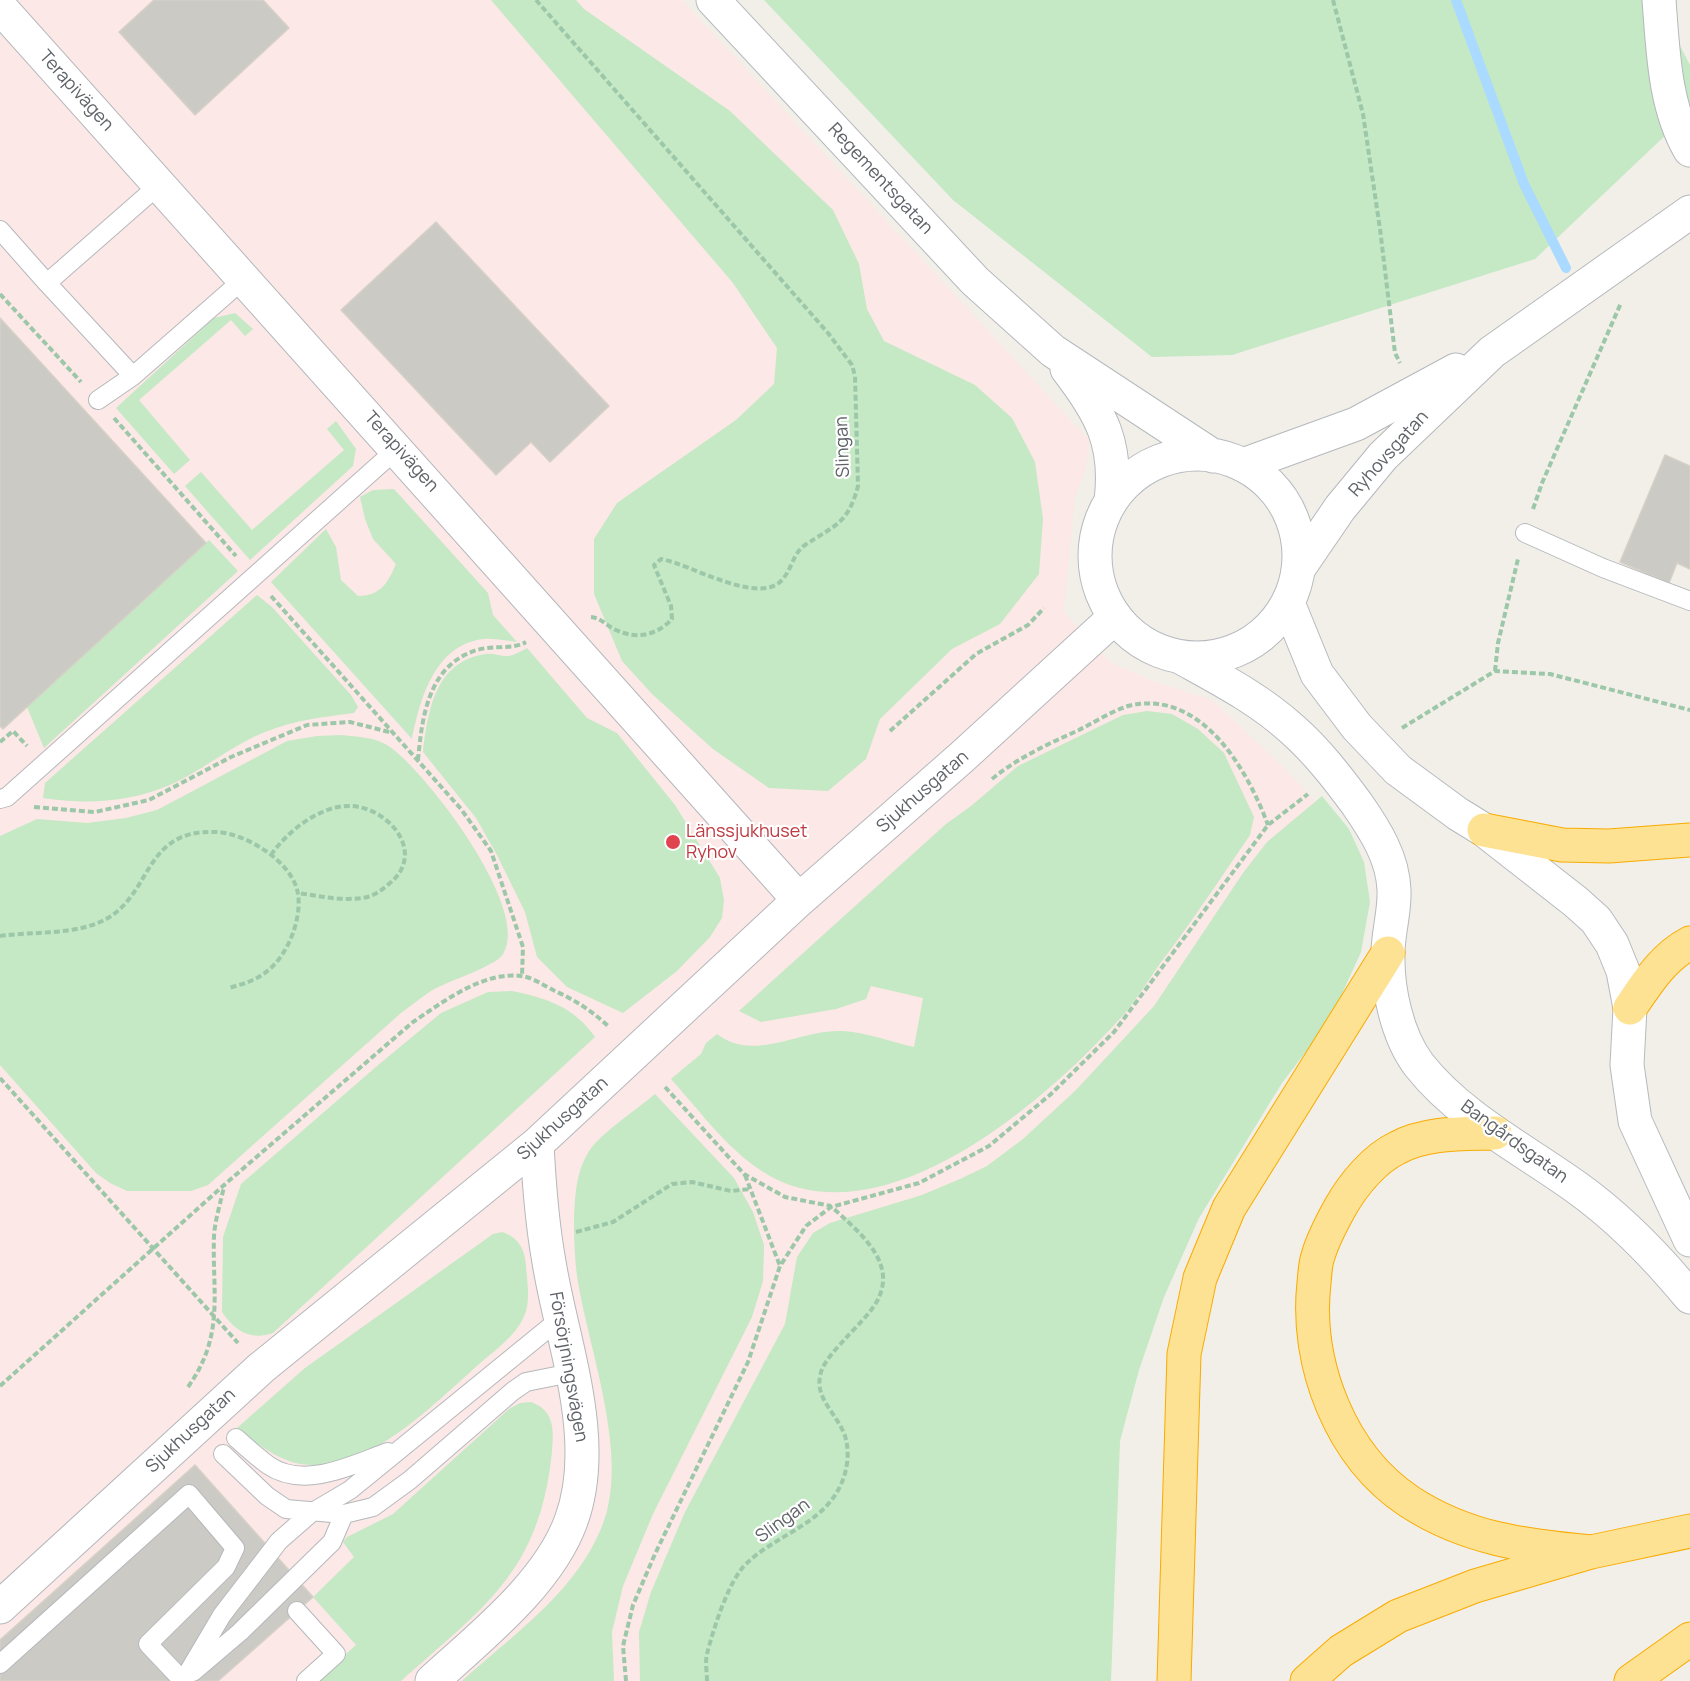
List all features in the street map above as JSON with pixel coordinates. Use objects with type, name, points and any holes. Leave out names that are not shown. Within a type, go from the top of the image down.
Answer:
[{"type":"highway","points":[[1485,830],[1562,845],[1609,846],[1690,840]]},
{"type":"highway","points":[[1630,1008],[1657,970],[1677,950],[1690,943]]},
{"type":"highway","points":[[1174,1681],[1184,1354],[1200,1278],[1229,1208],[1388,953]]},
{"type":"highway","points":[[1495,1133],[1446,1134],[1419,1139],[1395,1148],[1350,1190],[1333,1220],[1317,1257],[1312,1303],[1313,1345],[1325,1388],[1347,1433],[1371,1467],[1407,1500],[1441,1521],[1482,1536],[1524,1546],[1591,1552]]},
{"type":"highway","points":[[1307,1681],[1341,1651],[1398,1616],[1475,1586],[1591,1552],[1690,1531]]},
{"type":"highway","points":[[1631,1681],[1690,1638]]},
{"type":"street","name":"Regementsgatan","points":[[713,0],[975,281],[1053,351],[1228,460]]},
{"type":"street","points":[[1659,0],[1666,78],[1684,140],[1690,150]]},
{"type":"street","name":"Terapivägen","points":[[0,7],[398,448],[799,900]]},
{"type":"street","name":"Ryhovsgatan","points":[[1228,460],[1356,424],[1416,390],[1492,352],[1690,212]]},
{"type":"street","name":"Regementsgatan","points":[[1053,351],[1086,394],[1101,421],[1113,454],[1114,476],[1111,501]]},
{"type":"street","name":"Ryhovsgatan","points":[[1299,568],[1340,508],[1383,456],[1492,352]]},
{"type":"street","points":[[1184,455],[1228,460],[1268,483],[1287,508],[1298,537],[1299,568],[1288,603],[1270,629],[1244,648],[1214,658],[1182,658],[1156,651],[1141,641],[1115,617],[1100,590],[1095,560],[1098,529],[1111,501],[1130,478],[1155,463],[1184,455]]},
{"type":"street","points":[[1288,603],[1317,674],[1357,727],[1398,770],[1458,814],[1485,830],[1596,920],[1612,944],[1623,971],[1630,1008],[1627,1065],[1635,1121],[1690,1240]]},
{"type":"street","name":"Sjukhusgatan","points":[[0,1606],[261,1368],[537,1144],[799,900],[962,757],[1115,617]]},
{"type":"street","name":"Bangårdsgatan","points":[[1182,658],[1240,690],[1292,728],[1331,769],[1373,826],[1387,854],[1394,887],[1394,914],[1388,953],[1394,1008],[1405,1040],[1419,1064],[1443,1090],[1495,1133],[1578,1188],[1612,1216],[1675,1278],[1690,1297]]},
{"type":"street","name":"Försörjningsvägen","points":[[432,1681],[493,1625],[546,1566],[571,1522],[579,1490],[583,1445],[546,1238],[537,1144]]},
{"type":"lane","points":[[47,283],[160,183]]},
{"type":"lane","points":[[0,230],[133,376]]},
{"type":"lane","points":[[98,400],[133,376],[245,278]]},
{"type":"lane","points":[[4,798],[398,448]]},
{"type":"lane","points":[[1525,533],[1603,568],[1690,601]]},
{"type":"lane","points":[[182,1681],[222,1615],[279,1541],[311,1513],[350,1490],[561,1318]]},
{"type":"lane","points":[[223,1454],[267,1496],[286,1509],[344,1515],[373,1507],[410,1480],[519,1386],[571,1373]]},
{"type":"lane","points":[[236,1437],[269,1466],[291,1476],[329,1474],[404,1447]]},
{"type":"lane","points":[[0,1664],[189,1494],[236,1548],[226,1567],[148,1644],[182,1681]]},
{"type":"lane","points":[[182,1681],[240,1632],[332,1542],[344,1515]]},
{"type":"lane","points":[[297,1611],[336,1654],[306,1681]]},
{"type":"path","name":"Slingan","points":[[418,760],[421,725],[430,689],[454,662],[475,650],[501,645],[517,647],[579,617],[598,618],[616,631],[648,636],[662,630],[672,619],[671,606],[654,565],[661,559],[741,586],[764,589],[779,583],[791,568],[797,550],[842,522],[849,514],[858,486],[855,376],[844,351],[536,0]]},
{"type":"path","points":[[1334,0],[1363,114],[1395,353],[1416,390]]},
{"type":"path","points":[[1495,671],[1500,633],[1525,533],[1542,483],[1625,292],[1612,268]]},
{"type":"path","points":[[0,294],[98,400],[461,809],[491,851],[523,947],[522,976]]},
{"type":"path","points":[[890,731],[976,654],[1028,626],[1044,608]]},
{"type":"path","points":[[1393,735],[1495,671],[1550,674],[1690,710]]},
{"type":"path","points":[[962,757],[987,783],[1015,760],[1127,706],[1150,704],[1178,710],[1202,721],[1240,765],[1257,795],[1269,825]]},
{"type":"path","points":[[4,798],[38,809],[94,812],[149,800],[231,757],[307,725],[350,722],[394,733]]},
{"type":"path","points":[[626,1681],[623,1646],[633,1605],[655,1554],[748,1362],[780,1266],[806,1226],[831,1207],[919,1183],[989,1146],[1050,1094],[1114,1032],[1269,825],[1315,788]]},
{"type":"path","points":[[271,855],[282,839],[296,826],[337,809],[357,806],[377,813],[398,830],[406,848],[404,865],[395,879],[379,892],[364,898],[298,893]]},
{"type":"path","points":[[0,936],[47,933],[107,919],[132,893],[157,854],[172,842],[192,833],[216,832],[236,835],[256,844],[271,855],[288,873],[298,893],[298,912],[282,955],[267,972],[249,982],[228,988]]},
{"type":"path","points":[[0,1386],[224,1185],[413,1022],[468,988],[497,977],[522,976],[591,1010],[608,1026]]},
{"type":"path","points":[[0,1078],[154,1247],[215,1320],[261,1368]]},
{"type":"path","points":[[665,1087],[744,1174],[785,1197],[831,1207]]},
{"type":"path","points":[[744,1174],[780,1266]]},
{"type":"path","points":[[546,1238],[613,1222],[672,1184],[692,1182],[731,1191],[750,1190]]},
{"type":"path","points":[[185,1391],[203,1365],[215,1320],[214,1234],[224,1185]]},
{"type":"path","name":"Slingan","points":[[707,1681],[706,1656],[734,1582],[746,1563],[813,1518],[842,1483],[848,1459],[843,1430],[827,1408],[819,1387],[821,1370],[870,1311],[882,1288],[882,1263],[856,1230],[831,1207]]},
{"type":"shaded area","name":"Länssjukhuset Ryhov","points":[[0,0],[682,0],[1089,440],[1086,469],[1075,497],[1064,612],[1110,662],[1150,680],[1212,700],[1279,763],[1337,824],[1143,1295],[1120,1441],[1111,1681],[0,1681]]},
{"type":"green space","points":[[491,0],[576,0],[584,9],[730,111],[833,210],[859,264],[867,309],[884,341],[975,385],[1012,418],[1035,462],[1043,519],[1039,574],[1000,624],[952,649],[880,719],[866,759],[828,791],[769,788],[713,749],[652,694],[622,661],[594,594],[594,539],[617,503],[736,420],[774,384],[777,348],[733,283]]},
{"type":"green space","points":[[764,0],[1656,0],[1690,65],[1690,112],[1535,259],[1232,355],[1152,357],[953,200]]},
{"type":"green space","points":[[235,313],[253,329],[245,336],[231,320],[139,400],[190,460],[174,474],[116,408],[214,318]]},
{"type":"green space","points":[[336,421],[356,449],[353,466],[250,560],[185,486],[201,472],[252,530],[344,450],[327,429]]},
{"type":"green space","points":[[394,489],[488,593],[493,615],[517,642],[484,639],[467,643],[453,651],[442,662],[425,691],[412,739],[271,582],[326,529],[336,547],[341,580],[358,596],[378,591],[390,577],[396,564],[373,539],[360,497],[373,490]]},
{"type":"green space","points":[[209,540],[238,571],[44,748],[27,707]]},
{"type":"green space","points":[[257,595],[272,607],[351,695],[358,707],[354,713],[298,722],[265,732],[178,781],[150,792],[104,801],[43,798],[45,783]]},
{"type":"green space","points":[[527,648],[587,718],[617,733],[675,805],[720,878],[724,900],[722,918],[710,937],[677,971],[623,1013],[567,987],[537,957],[525,912],[497,855],[476,818],[423,752],[428,720],[437,690],[455,666],[486,654],[509,656]]},
{"type":"green space","points":[[1147,711],[1172,714],[1198,729],[1224,753],[1254,817],[1250,835],[1194,917],[1125,1013],[1096,1044],[1061,1078],[979,1141],[934,1166],[889,1184],[844,1192],[800,1188],[761,1171],[728,1144],[671,1079],[701,1054],[706,1043],[717,1034],[731,1042],[762,1045],[842,1031],[869,1035],[914,1047],[923,998],[871,986],[866,999],[836,1009],[761,1022],[739,1011],[946,824],[1018,766],[1123,715]]},
{"type":"green space","points":[[342,735],[373,739],[390,747],[407,762],[450,812],[490,876],[503,907],[508,934],[503,954],[491,964],[431,991],[401,1013],[208,1185],[191,1191],[127,1191],[110,1183],[96,1173],[0,1065],[0,836],[37,819],[87,823],[126,818],[157,810],[287,741]]},
{"type":"green space","points":[[1322,796],[1349,829],[1364,862],[1370,902],[1361,952],[1330,1020],[1282,1083],[1199,1218],[1164,1297],[1139,1370],[1120,1441],[1111,1681],[640,1681],[639,1632],[651,1592],[685,1512],[785,1324],[797,1257],[813,1233],[830,1223],[922,1195],[960,1179],[987,1166],[1023,1139],[1076,1090],[1154,1006],[1243,873],[1267,842]]},
{"type":"green space","points":[[512,991],[559,1005],[578,1018],[595,1037],[273,1333],[257,1336],[238,1329],[222,1312],[223,1237],[241,1184],[441,1013],[488,992]]},
{"type":"green space","points":[[655,1094],[734,1178],[753,1212],[764,1245],[763,1281],[752,1317],[653,1514],[623,1586],[612,1632],[614,1681],[462,1681],[526,1625],[566,1584],[583,1562],[597,1537],[607,1511],[612,1459],[604,1402],[577,1275],[574,1229],[576,1191],[583,1164],[592,1147]]},
{"type":"green space","points":[[502,1232],[520,1244],[524,1254],[528,1295],[523,1319],[499,1347],[403,1430],[359,1455],[336,1463],[313,1465],[282,1458],[263,1448],[237,1428],[305,1368],[493,1234]]},
{"type":"green space","points":[[531,1402],[539,1405],[551,1421],[552,1451],[546,1493],[535,1527],[521,1557],[504,1583],[483,1607],[401,1681],[316,1681],[356,1645],[313,1597],[354,1557],[343,1542],[347,1537],[393,1514],[509,1409],[520,1403]]},
{"type":"building","points":[[154,0],[263,0],[289,28],[195,115],[119,32]]},
{"type":"building","points":[[436,222],[609,406],[550,462],[531,442],[496,475],[341,310]]},
{"type":"building","points":[[0,318],[206,543],[3,729],[0,726]]},
{"type":"building","points":[[1665,455],[1690,466],[1690,569],[1677,563],[1669,583],[1620,562]]},
{"type":"building","points":[[195,1465],[313,1597],[218,1681],[0,1681],[0,1640]]},
{"type":"waterway","points":[[1456,0],[1524,184],[1566,268]]},
{"type":"place","name":"Länssjukhuset Ryhov","points":[[673,842]]}]
